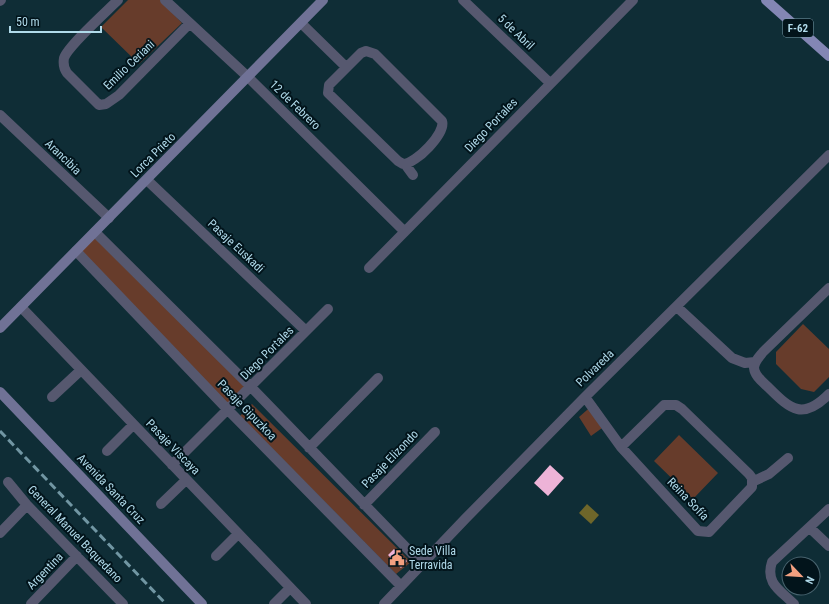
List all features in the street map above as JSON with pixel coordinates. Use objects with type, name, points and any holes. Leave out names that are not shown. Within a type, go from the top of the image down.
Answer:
[{"type":"main road","name":"Lorca Prieto","points":[[0,328],[323,0]]},
{"type":"main road","name":"F-62","points":[[766,0],[829,56]]},
{"type":"main road","name":"Avenida Santa Cruz","points":[[0,392],[202,604]]},
{"type":"street","name":"Emilio Ceriani","points":[[118,0],[67,52],[64,59],[64,70],[99,105],[106,104],[119,95],[189,24]]},
{"type":"street","name":"12 de Febrero","points":[[165,0],[189,24],[248,77],[404,231]]},
{"type":"street","name":"5 de Abril","points":[[463,0],[550,83]]},
{"type":"street","name":"Diego Portales","points":[[370,268],[404,231],[633,0]]},
{"type":"street","points":[[301,23],[346,67]]},
{"type":"street","points":[[405,164],[417,158],[441,133],[443,124],[442,120],[371,52],[361,53],[329,85],[328,93],[398,161],[405,164],[413,175]]},
{"type":"street","name":"Arancibia","points":[[0,115],[109,218]]},
{"type":"street","name":"Polvareda","points":[[384,604],[585,397],[829,155]]},
{"type":"street","name":"Pasaje Euskadi","points":[[147,180],[306,331]]},
{"type":"street","name":"Pasaje Gipuzkoa","points":[[95,232],[251,387],[422,564]]},
{"type":"street","name":"Pasaje Gipuzkoa","points":[[76,251],[228,410],[401,586]]},
{"type":"street","points":[[829,288],[762,352],[755,362],[756,375],[787,405],[795,409],[811,407],[821,402],[829,394]]},
{"type":"street","name":"Pasaje Viscaya","points":[[21,307],[306,604]]},
{"type":"street","points":[[677,307],[732,358],[744,364],[755,362]]},
{"type":"street","name":"Diego Portales","points":[[172,465],[328,309]]},
{"type":"street","points":[[52,397],[81,370]]},
{"type":"street","points":[[309,448],[378,378]]},
{"type":"street","name":"Reina Sofía","points":[[585,397],[621,447],[696,529],[702,532],[709,532],[750,490],[752,482]]},
{"type":"street","points":[[621,447],[659,409],[664,406],[676,405],[682,409],[749,474],[752,482],[769,474],[788,458]]},
{"type":"street","points":[[107,451],[133,425]]},
{"type":"street","name":"Pasaje Elizondo","points":[[364,505],[435,432]]},
{"type":"street","points":[[161,504],[186,480]]},
{"type":"street","name":"General Manuel Baquedano","points":[[8,482],[27,505],[123,604]]},
{"type":"street","points":[[0,533],[27,505]]},
{"type":"street","points":[[794,604],[772,582],[768,572],[772,562],[829,509]]},
{"type":"street","points":[[810,528],[829,546]]},
{"type":"street","points":[[216,556],[238,534]]},
{"type":"street","name":"Argentina","points":[[31,604],[77,556]]},
{"type":"street","points":[[274,604],[290,588]]},
{"type":"shaded area","points":[[128,0],[160,0],[182,23],[139,64],[101,27]]},
{"type":"shaded area","points":[[95,232],[251,387],[228,410],[76,251]]},
{"type":"shaded area","points":[[803,324],[829,349],[829,377],[814,392],[801,389],[776,364],[776,352]]},
{"type":"shaded area","points":[[595,403],[609,423],[591,436],[579,417]]},
{"type":"shaded area","points":[[252,404],[411,562],[396,574],[240,416]]},
{"type":"shaded area","points":[[679,435],[718,473],[693,499],[654,461]]},
{"type":"shaded area","points":[[587,504],[599,515],[591,524],[579,513]]},
{"type":"building","points":[[550,465],[564,478],[548,496],[534,483]]},
{"type":"building","name":"Sede Villa Terravida","points":[[394,549],[407,561],[401,568],[388,555]]},
{"type":"railway","points":[[0,431],[166,604]]},
{"type":"place","name":"Sede Villa Terravida","points":[[397,558]]}]
